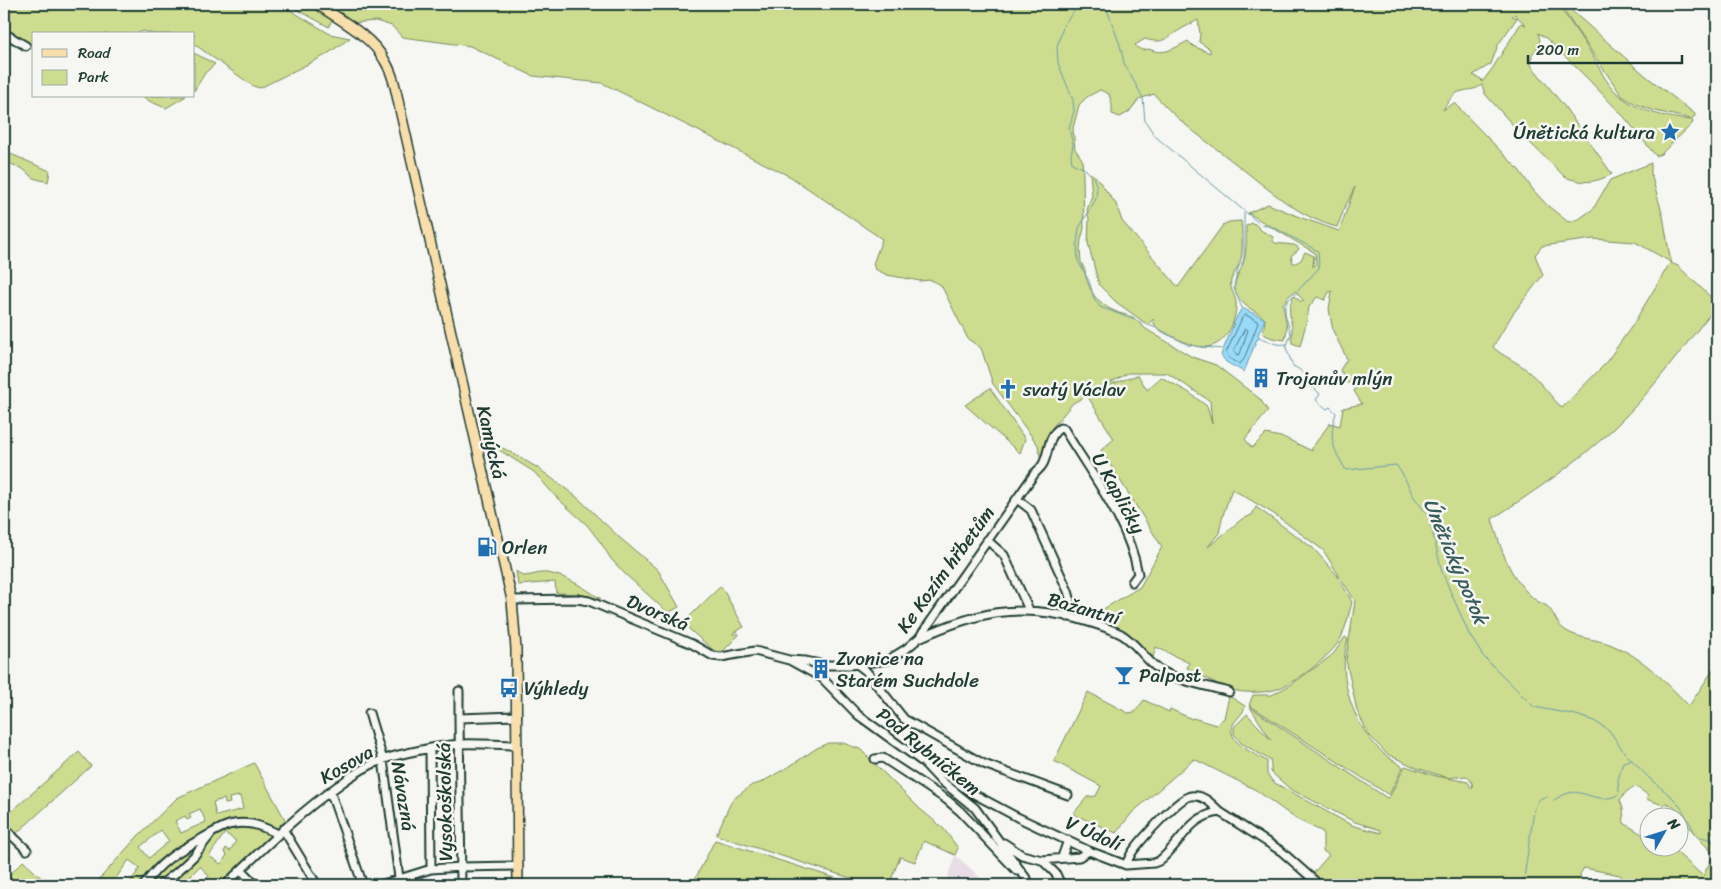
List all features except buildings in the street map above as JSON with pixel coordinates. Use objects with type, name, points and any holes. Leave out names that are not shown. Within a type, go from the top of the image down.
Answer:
[{"type":"main road","name":"Kamýcká","points":[[317,4],[375,46],[386,62],[392,79],[512,600],[516,632],[518,885]]},
{"type":"street","points":[[4,33],[26,46]]},
{"type":"street","name":"U Kapličky","points":[[1056,430],[1060,428],[1064,430],[1110,504],[1125,534],[1138,574],[1132,582]]},
{"type":"street","name":"Ke Kozím hřbetům","points":[[788,660],[824,665],[857,664],[888,660],[919,638],[987,540],[1044,463],[1056,430]]},
{"type":"street","points":[[1017,499],[1031,510],[1068,590],[1070,598],[1068,616]]},
{"type":"street","points":[[987,540],[1004,555],[1030,610]]},
{"type":"street","name":"Dvorská","points":[[512,600],[577,599],[589,601],[674,636],[713,656],[721,657],[755,651],[788,660]]},
{"type":"street","name":"Bažantní","points":[[919,638],[972,618],[996,613],[1030,610],[1068,616],[1102,626],[1122,635],[1158,669],[1182,679],[1229,692]]},
{"type":"street","name":"Pod Rybníčkem","points":[[788,660],[822,678],[858,715],[924,763],[939,779],[974,808],[1031,885]]},
{"type":"street","points":[[857,664],[866,671],[904,719],[984,764],[1068,795]]},
{"type":"street","name":"Vysokoškolská","points":[[459,691],[461,885]]},
{"type":"street","name":"Návazná","points":[[369,713],[383,760],[400,882]]},
{"type":"street","points":[[459,718],[517,716]]},
{"type":"street","name":"Kosova","points":[[225,885],[280,832],[330,791],[352,776],[383,760],[460,744],[517,745]]},
{"type":"street","points":[[430,750],[431,869]]},
{"type":"street","points":[[875,759],[883,758],[947,800],[971,821],[1020,874],[1026,878]]},
{"type":"street","name":"V Údolí","points":[[924,763],[948,776],[970,792],[1017,817],[1089,851],[1126,865],[1154,863],[1197,819],[1206,814],[1220,812]]},
{"type":"street","points":[[330,791],[363,885]]},
{"type":"street","points":[[1126,865],[1131,853],[1142,839],[1181,800],[1190,795],[1200,796],[1211,803],[1220,812],[1280,851],[1315,880]]},
{"type":"street","points":[[144,885],[163,863],[186,846],[223,826],[253,824],[280,832],[317,885]]},
{"type":"street","points":[[4,828],[27,850]]},
{"type":"street","points":[[160,885],[194,856],[213,832]]},
{"type":"street","points":[[996,836],[1022,855],[1042,860],[1079,857],[1089,851]]},
{"type":"street","points":[[1062,858],[1068,840]]},
{"type":"street","points":[[186,846],[191,846],[194,849],[194,856]]},
{"type":"street","points":[[1042,860],[1056,874],[1061,885]]},
{"type":"street","points":[[380,885],[400,882],[431,869],[518,866]]},
{"type":"street","points":[[241,870],[256,885]]},
{"type":"street","points":[[154,872],[151,879],[154,885]]},
{"type":"shaded area","points":[[955,855],[971,869],[988,885],[945,885]]},
{"type":"green space","points":[[4,4],[280,4],[330,34],[350,38],[326,55],[260,88],[253,86],[195,45],[195,32],[32,32],[32,44],[21,40],[4,29]]},
{"type":"green space","points":[[287,4],[312,4],[332,19],[329,27]]},
{"type":"green space","points":[[323,4],[1557,4],[1584,42],[1606,80],[1617,93],[1642,109],[1662,115],[1692,120],[1693,123],[1661,154],[1656,156],[1625,118],[1588,79],[1547,39],[1538,33],[1540,42],[1532,54],[1531,65],[1564,106],[1612,174],[1589,182],[1565,177],[1520,133],[1485,94],[1482,85],[1475,89],[1456,93],[1443,110],[1454,103],[1519,170],[1547,205],[1568,222],[1579,219],[1593,209],[1610,180],[1651,163],[1651,174],[1663,216],[1671,263],[1678,266],[1717,303],[1717,306],[1655,384],[1614,428],[1570,465],[1492,519],[1503,553],[1513,574],[1528,593],[1537,601],[1546,605],[1559,625],[1565,630],[1624,650],[1654,671],[1689,706],[1717,664],[1717,835],[1710,831],[1711,841],[1717,844],[1717,885],[1629,885],[1620,875],[1584,868],[1580,874],[1582,885],[1303,885],[1329,855],[1323,851],[1323,832],[1296,819],[1256,790],[1194,759],[1132,813],[1116,833],[1073,814],[1087,797],[1096,796],[1101,786],[1054,761],[1088,692],[1128,713],[1135,712],[1144,700],[1169,712],[1170,709],[1192,719],[1216,725],[1224,718],[1229,696],[1245,706],[1234,723],[1233,736],[1248,751],[1267,761],[1267,774],[1273,782],[1351,825],[1381,833],[1381,830],[1355,822],[1290,789],[1271,772],[1270,760],[1241,743],[1234,734],[1234,727],[1247,714],[1271,740],[1250,707],[1387,798],[1390,796],[1405,766],[1436,776],[1468,782],[1472,789],[1472,785],[1466,776],[1448,778],[1417,768],[1387,754],[1369,735],[1357,711],[1346,660],[1355,601],[1323,550],[1274,514],[1232,489],[1219,533],[1208,547],[1242,519],[1252,515],[1256,507],[1313,548],[1337,575],[1352,602],[1341,638],[1321,661],[1292,682],[1274,690],[1259,692],[1236,691],[1187,668],[1189,663],[1156,647],[1153,657],[1125,633],[1090,617],[1140,587],[1162,547],[1101,450],[1114,439],[1088,397],[1094,392],[1073,403],[1052,428],[1054,432],[1041,462],[1038,445],[993,384],[981,348],[968,339],[941,285],[931,280],[920,281],[887,275],[875,269],[873,264],[882,239],[791,177],[602,83],[533,76],[470,46],[402,37],[392,26],[376,21],[351,23]],"holes":[[[1514,14],[1526,25],[1521,23],[1482,82],[1481,79],[1473,75],[1491,64],[1498,45],[1517,18],[1512,16]],[[1198,20],[1199,42],[1210,49],[1210,53],[1193,46],[1188,41],[1159,52],[1149,49],[1141,50],[1135,45],[1145,39],[1161,41]],[[1100,90],[1109,94],[1112,114],[1120,117],[1129,112],[1139,99],[1154,94],[1173,114],[1271,192],[1309,217],[1323,223],[1337,227],[1355,187],[1339,231],[1268,204],[1248,213],[1315,253],[1316,263],[1313,267],[1314,256],[1305,252],[1301,260],[1293,263],[1291,256],[1299,249],[1298,247],[1275,243],[1273,237],[1252,223],[1246,226],[1245,256],[1235,282],[1235,291],[1245,305],[1265,319],[1263,334],[1285,340],[1287,328],[1283,304],[1295,291],[1304,301],[1300,301],[1294,296],[1290,307],[1292,343],[1300,346],[1309,307],[1317,297],[1325,300],[1329,292],[1332,291],[1329,309],[1333,331],[1347,359],[1340,370],[1347,383],[1356,382],[1358,384],[1354,391],[1362,404],[1343,408],[1340,426],[1330,423],[1312,448],[1312,451],[1285,438],[1266,434],[1252,448],[1245,439],[1268,411],[1260,399],[1216,365],[1192,357],[1146,329],[1133,317],[1108,308],[1095,297],[1081,262],[1080,250],[1084,229],[1082,159],[1075,149],[1073,128],[1079,105],[1087,97]],[[1593,239],[1635,242],[1670,263],[1632,326],[1605,364],[1562,408],[1528,371],[1493,347],[1512,315],[1543,275],[1535,255],[1542,246]],[[1128,373],[1167,373],[1210,401],[1212,424],[1207,406],[1188,392],[1161,377],[1147,390],[1138,375],[1103,387]]]},
{"type":"green space","points":[[1559,4],[1564,4],[1646,76],[1695,114],[1695,116],[1691,119],[1655,111],[1622,96]]},
{"type":"green space","points":[[195,54],[215,64],[205,73],[195,89]]},
{"type":"green space","points":[[145,98],[183,98],[166,108]]},
{"type":"green space","points":[[4,151],[50,171],[48,182],[33,178],[23,169],[4,161]]},
{"type":"green space","points":[[1090,173],[1096,177],[1116,204],[1122,221],[1178,287],[1223,225],[1229,222],[1241,221],[1242,256],[1231,280],[1236,310],[1232,326],[1223,339],[1209,347],[1191,345],[1165,333],[1155,326],[1153,319],[1148,325],[1116,302],[1099,285],[1088,243],[1089,218],[1087,210],[1092,195]]},
{"type":"green space","points":[[990,388],[1025,439],[1020,453],[965,405]]},
{"type":"green space","points":[[496,448],[503,448],[538,468],[578,498],[620,538],[658,570],[679,607],[668,613],[624,573],[611,559],[587,525],[556,497],[534,472]]},
{"type":"green space","points":[[516,571],[523,576],[544,573],[562,577],[576,583],[601,599],[579,594],[556,593],[555,582],[518,585]]},
{"type":"green space","points":[[721,586],[744,627],[733,633],[734,635],[738,633],[739,635],[719,655],[690,630],[685,621]]},
{"type":"green space","points":[[1345,637],[1348,639],[1344,669],[1346,685],[1356,716],[1373,742],[1385,755],[1403,767],[1389,795],[1249,705],[1253,695],[1272,695],[1292,684],[1334,653]]},
{"type":"green space","points":[[828,743],[843,743],[860,749],[920,809],[943,828],[958,848],[955,855],[924,841],[915,862],[900,857],[889,885],[872,885],[716,835],[732,800],[752,785],[760,783]]},
{"type":"green space","points":[[79,752],[91,766],[17,833],[4,822],[4,818]]},
{"type":"green space","points":[[254,763],[287,823],[221,885],[199,885],[209,876],[200,866],[181,885],[128,885],[140,868],[129,860],[111,885],[94,885],[137,837],[177,798]],"holes":[[[240,796],[243,809],[216,816],[213,802],[224,799],[225,804],[230,803],[229,798]],[[200,809],[206,822],[181,833],[175,821],[185,816],[187,820],[191,818],[189,814]],[[161,830],[169,841],[149,858],[140,847]],[[225,833],[236,841],[230,851],[226,848],[224,852],[227,855],[221,864],[209,856]]]},
{"type":"green space","points":[[715,840],[857,885],[692,885]]},
{"type":"green space","points":[[23,861],[49,885],[4,885],[4,881]]},
{"type":"water","points":[[1242,308],[1265,319],[1258,335],[1260,337],[1257,339],[1244,372],[1226,362],[1221,355]]},
{"type":"waterway","points":[[1080,4],[1064,24],[1057,47],[1058,63],[1073,100],[1074,111],[1069,128],[1073,145],[1072,163],[1085,169],[1093,177],[1097,187],[1096,199],[1079,228],[1078,261],[1089,281],[1094,298],[1100,307],[1159,329],[1188,345],[1222,349]]},
{"type":"waterway","name":"Únětický potok","points":[[1105,4],[1120,45],[1124,63],[1143,98],[1145,121],[1156,137],[1261,225],[1273,227],[1318,251],[1319,268],[1286,304],[1285,314],[1291,334],[1286,348],[1293,366],[1305,375],[1320,394],[1316,400],[1327,409],[1330,407],[1336,413],[1332,429],[1333,443],[1346,470],[1396,465],[1414,497],[1426,513],[1430,522],[1442,572],[1469,634],[1483,656],[1534,707],[1576,715],[1594,721],[1609,730],[1624,752],[1650,779],[1673,798],[1682,809],[1697,836],[1717,841]]},
{"type":"waterway","points":[[1242,308],[1234,288],[1238,268],[1244,260],[1244,213]]},
{"type":"waterway","points":[[1260,338],[1276,344],[1287,344]]},
{"type":"waterway","points":[[1298,378],[1307,380]]},
{"type":"waterway","points":[[1619,792],[1618,780],[1623,762],[1631,760]]},
{"type":"waterway","points":[[1554,800],[1565,794],[1575,792],[1598,798],[1611,798],[1618,795]]},
{"type":"waterway","points":[[1523,885],[1534,810],[1540,799],[1547,797]]},
{"type":"place","name":"Únětická kultura","points":[[1670,132]]},
{"type":"place","name":"Trojanův mlýn","points":[[1261,378]]},
{"type":"place","name":"svatý Václav","points":[[1008,389]]},
{"type":"place","name":"Orlen","points":[[487,547]]},
{"type":"place","name":"Zvonice na Starém Suchdole","points":[[821,669]]},
{"type":"place","name":"Palpost","points":[[1124,675]]},
{"type":"place","name":"Výhledy","points":[[509,688]]}]
